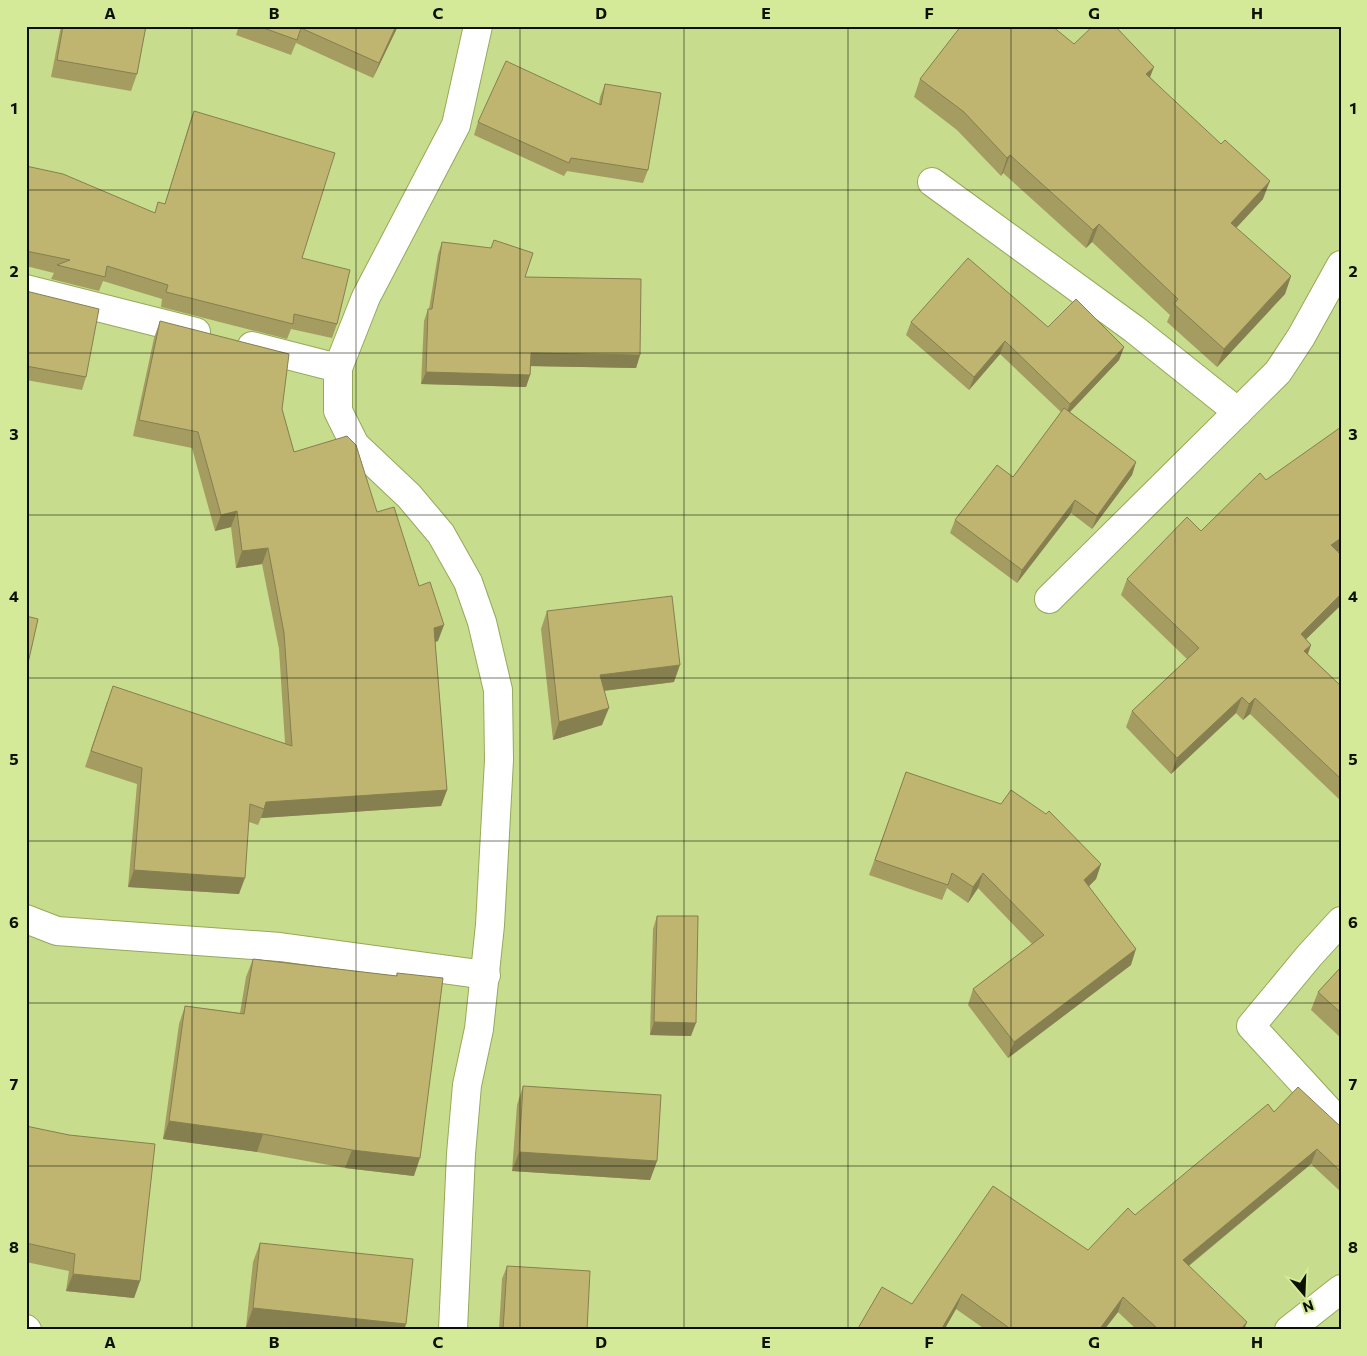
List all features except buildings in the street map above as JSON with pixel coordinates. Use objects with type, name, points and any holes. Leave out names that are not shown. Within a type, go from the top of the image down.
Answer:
[{"type":"street","points":[[454,1330],[460,1183],[467,1085],[479,1029],[486,975],[499,760],[498,690],[487,641],[468,582],[441,534],[409,496],[355,445],[338,411],[338,368],[366,297],[456,125],[478,26]]},
{"type":"street","points":[[932,182],[1134,329],[1238,412]]},
{"type":"street","points":[[1049,599],[1278,372],[1301,337],[1341,265]]},
{"type":"street","points":[[26,289],[338,368]]},
{"type":"street","points":[[26,919],[57,931],[280,947],[486,975]]},
{"type":"street","points":[[1341,921],[1309,956],[1251,1026],[1341,1124]]},
{"type":"street","points":[[1289,1330],[1341,1289]]}]
